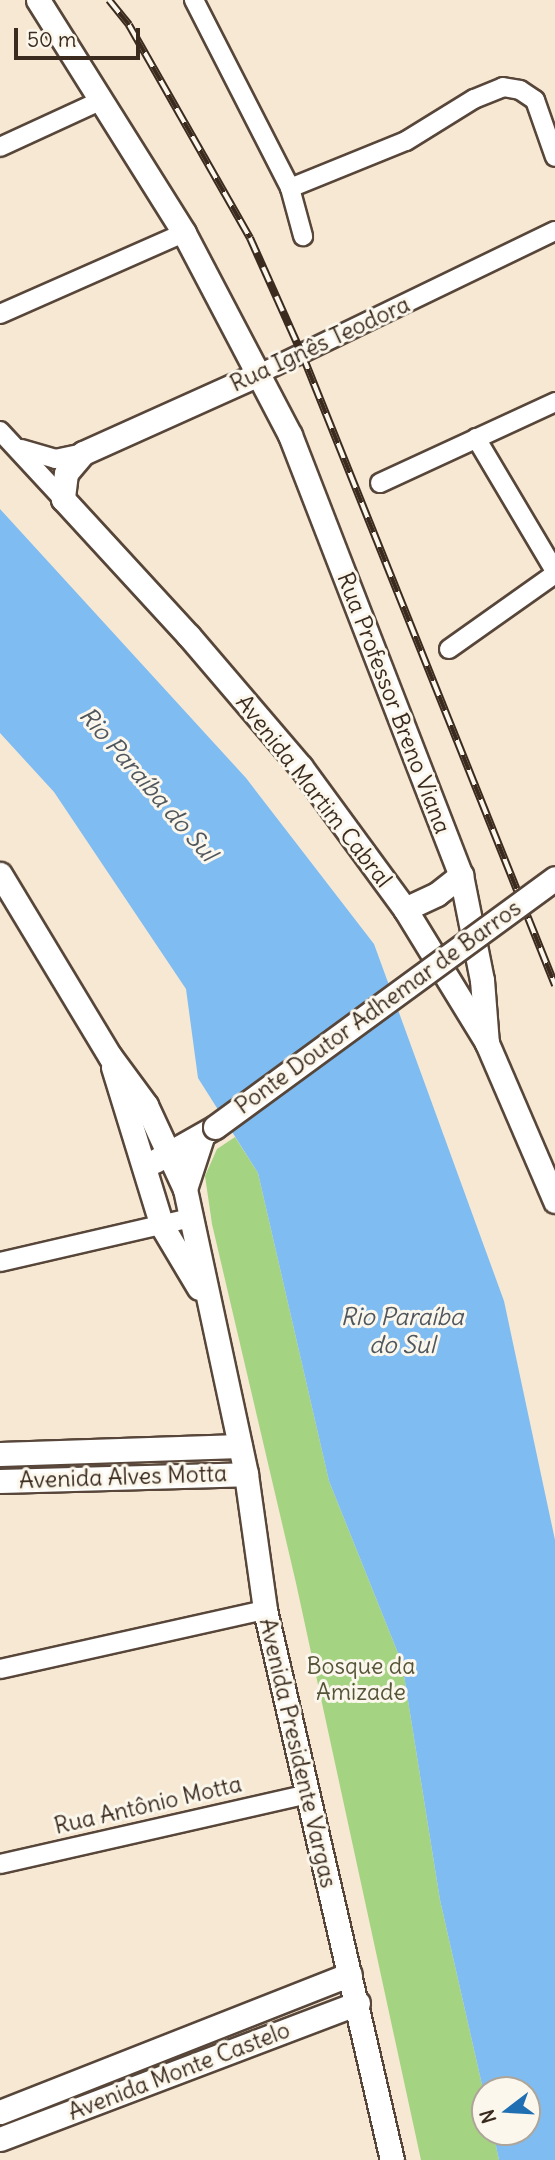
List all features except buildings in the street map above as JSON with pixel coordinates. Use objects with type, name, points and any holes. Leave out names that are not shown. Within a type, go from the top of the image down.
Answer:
[{"type":"street","name":"Rua Professor Breno Viana","points":[[38,0],[184,233],[261,373],[290,435],[461,876],[482,980],[487,1043]]},
{"type":"street","points":[[194,0],[290,188],[303,236]]},
{"type":"street","points":[[290,188],[406,141],[474,99],[503,87],[520,90],[535,100],[554,153]]},
{"type":"street","points":[[0,148],[102,100]]},
{"type":"street","name":"Rua Ignês Teodora","points":[[83,453],[261,373],[555,231]]},
{"type":"street","points":[[0,314],[184,233]]},
{"type":"street","points":[[380,483],[555,402]]},
{"type":"street","name":"Avenida Martim Cabral","points":[[0,430],[21,449],[63,499],[189,636],[301,767],[405,909],[487,1043],[555,1201]]},
{"type":"street","points":[[449,649],[555,572],[476,438]]},
{"type":"street","points":[[21,449],[55,459],[83,453]]},
{"type":"street","points":[[63,499],[66,472],[83,453]]},
{"type":"street","name":"Avenida Presidente Vargas","points":[[0,874],[110,1056],[146,1105],[185,1189],[207,1303],[246,1474],[265,1610],[358,2003],[392,2160]]},
{"type":"street","points":[[405,909],[437,894],[461,876]]},
{"type":"street","name":"Ponte Doutor Adhemar de Barros","points":[[145,1170],[167,1151],[208,1132],[555,878]]},
{"type":"street","name":"Avenida Presidente Vargas","points":[[110,1056],[162,1226],[207,1303]]},
{"type":"street","points":[[185,1189],[208,1132]]},
{"type":"street","points":[[0,1261],[191,1218]]},
{"type":"street","name":"Avenida Alves Motta","points":[[0,1454],[240,1446]]},
{"type":"street","name":"Avenida Alves Motta","points":[[0,1481],[246,1474]]},
{"type":"street","points":[[0,1670],[265,1610]]},
{"type":"street","name":"Rua Antônio Motta","points":[[0,1864],[307,1794]]},
{"type":"street","name":"Avenida Monte Castelo","points":[[0,2112],[350,1974]]},
{"type":"street","name":"Avenida Monte Castelo","points":[[0,2139],[358,2003]]},
{"type":"green space","name":"Bosque da Amizade","points":[[235,1137],[258,1173],[329,1481],[402,1663],[440,1900],[480,2076],[471,2076],[471,2146],[496,2146],[499,2160],[421,2160],[296,1583],[212,1224],[205,1176],[217,1149]]},
{"type":"water","name":"Rio Paraíba do Sul","points":[[0,509],[246,778],[374,944],[504,1301],[555,1540],[555,2160],[499,2160],[496,2146],[541,2146],[541,2076],[480,2076],[440,1900],[402,1663],[329,1481],[258,1173],[198,1078],[186,989],[54,792],[0,733]]},
{"type":"railway","points":[[109,0],[129,25],[250,238],[302,354],[555,985]]}]
